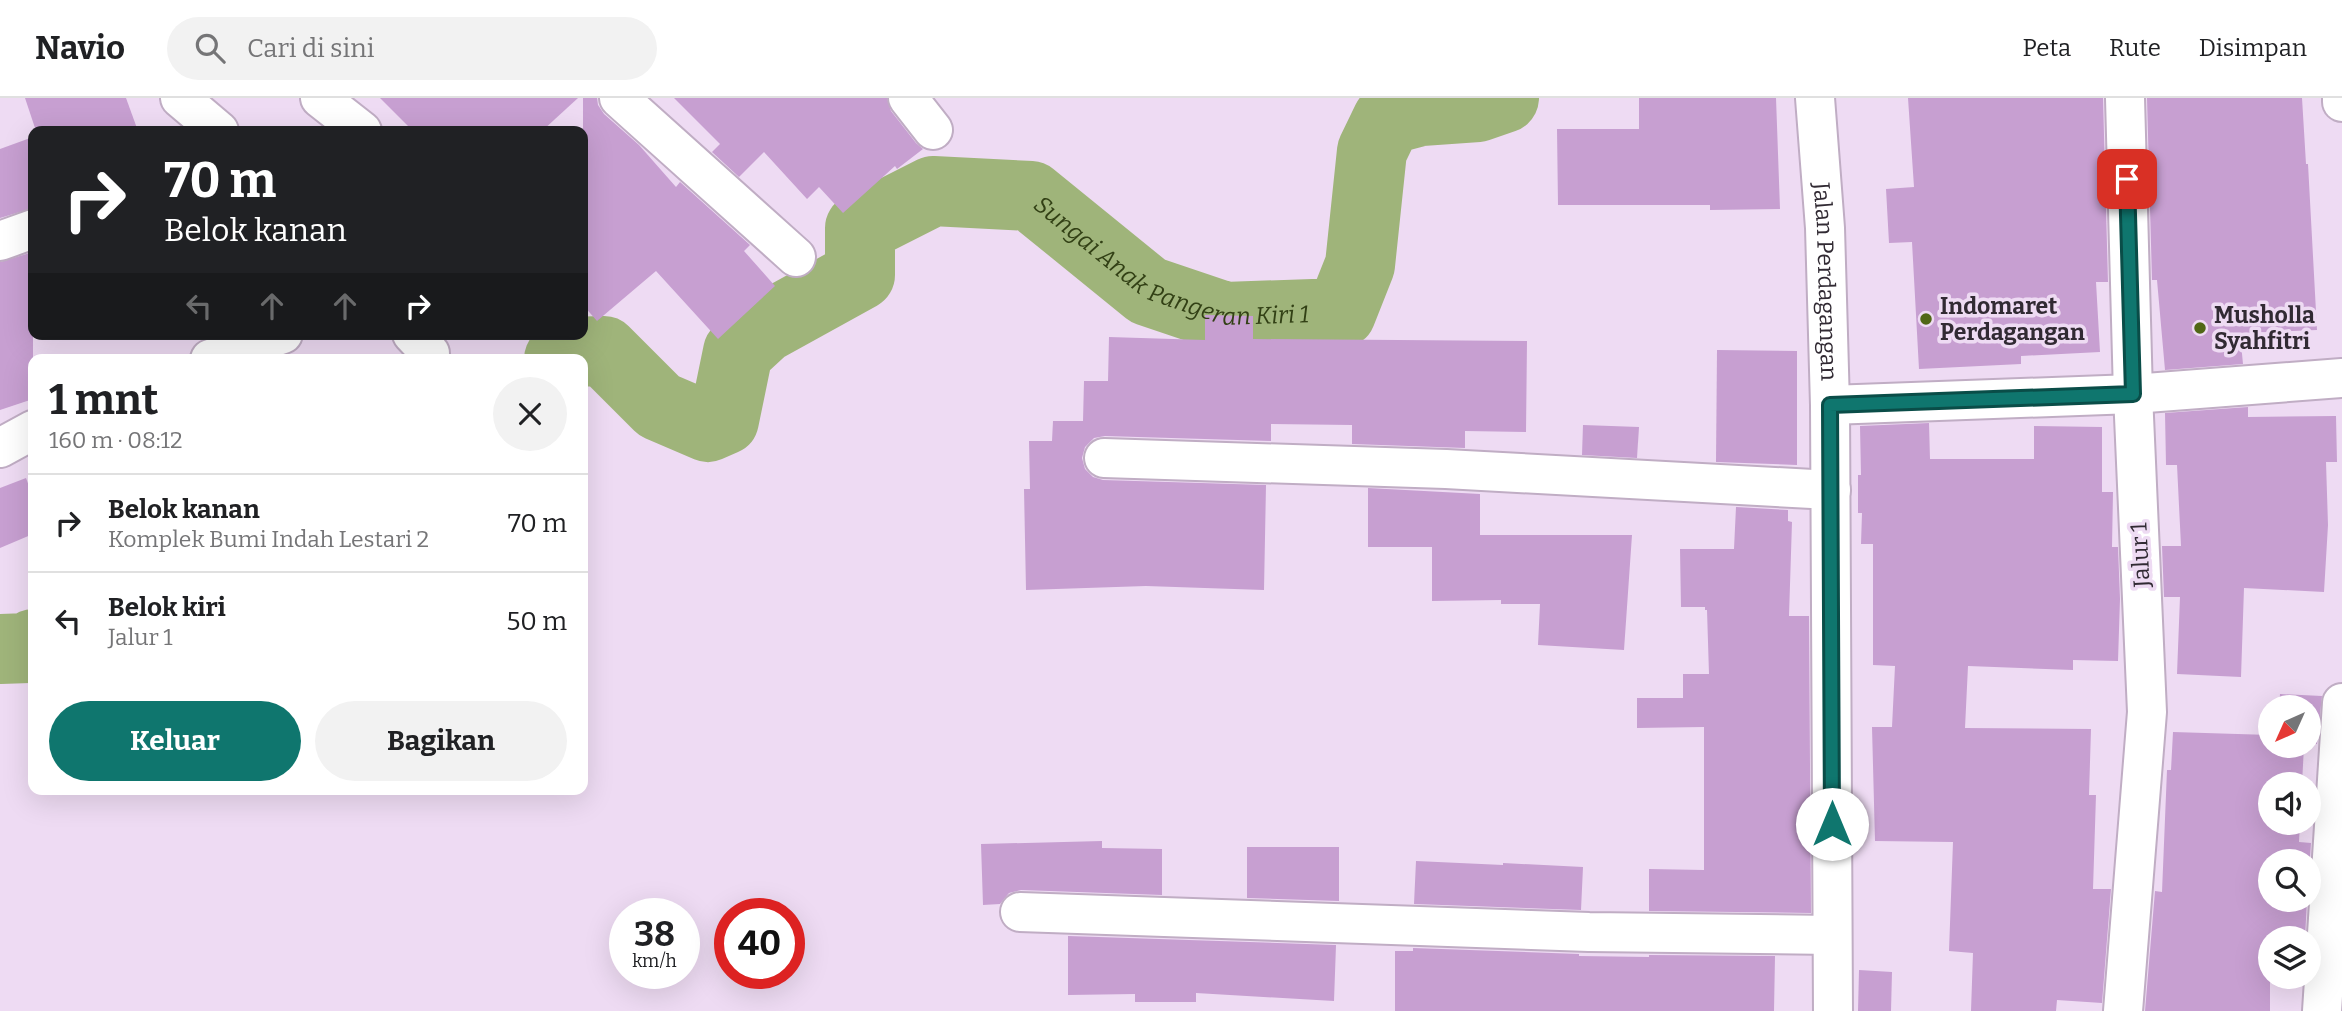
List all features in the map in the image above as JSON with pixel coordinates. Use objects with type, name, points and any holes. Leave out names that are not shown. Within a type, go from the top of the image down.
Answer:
[{"type":"street","points":[[180,98],[213,126]]},
{"type":"street","points":[[320,98],[356,126]]},
{"type":"street","points":[[619,98],[796,257]]},
{"type":"street","points":[[908,98],[933,130]]},
{"type":"street","name":"Jalan Perdagangan","points":[[1815,98],[1825,228],[1830,405],[1833,1011]]},
{"type":"street","name":"Jalur 1","points":[[2123,1011],[2147,712],[2133,394],[2125,98]]},
{"type":"street","points":[[0,241],[28,231]]},
{"type":"street","points":[[225,354],[265,340]]},
{"type":"street","points":[[1830,405],[2133,394],[2342,378]]},
{"type":"street","points":[[0,448],[28,433]]},
{"type":"street","points":[[1104,458],[1446,469],[1831,491]]},
{"type":"street","points":[[2322,1011],[2342,703]]},
{"type":"street","points":[[1020,912],[1589,932],[1832,935]]},
{"type":"building","points":[[25,98],[126,98],[136,126],[34,126]]},
{"type":"building","points":[[380,98],[578,98],[547,126],[408,126]]},
{"type":"building","points":[[583,98],[597,98],[604,114],[639,145],[676,187],[680,182],[750,245],[744,251],[775,286],[718,339],[656,271],[597,321],[588,311],[588,126],[583,126]]},
{"type":"building","points":[[674,98],[887,98],[891,111],[923,149],[897,169],[895,166],[843,213],[819,187],[807,199],[764,152],[739,177],[712,152],[720,144]]},
{"type":"building","points":[[1639,98],[1776,98],[1780,209],[1710,210],[1710,205],[1558,205],[1557,129],[1639,129]]},
{"type":"building","points":[[1908,98],[2103,98],[2108,282],[2096,282],[2100,352],[2021,356],[2021,364],[1919,369],[1912,242],[1889,243],[1886,189],[1914,187]]},
{"type":"building","points":[[2147,98],[2302,98],[2317,330],[2240,333],[2243,364],[2165,370],[2157,280],[2152,280]]},
{"type":"building","points":[[28,139],[28,210],[0,218],[0,149]]},
{"type":"building","points":[[28,254],[28,340],[33,340],[33,354],[28,354],[28,401],[0,410],[0,262]]},
{"type":"building","points":[[1205,315],[1253,316],[1253,339],[1527,341],[1526,432],[1465,431],[1465,448],[1352,444],[1352,425],[1271,424],[1271,441],[1105,436],[1094,438],[1085,447],[1082,458],[1085,469],[1093,477],[1103,480],[1266,485],[1264,590],[1146,586],[1026,590],[1024,489],[1030,489],[1029,441],[1052,441],[1053,421],[1083,421],[1084,381],[1108,381],[1109,337],[1205,340]]},
{"type":"building","points":[[1717,350],[1797,351],[1797,465],[1716,462]]},
{"type":"building","points":[[2248,407],[2248,417],[2336,416],[2337,462],[2326,462],[2328,525],[2324,592],[2244,588],[2241,677],[2177,674],[2180,597],[2164,597],[2162,546],[2181,546],[2177,465],[2166,465],[2165,413]]},
{"type":"building","points":[[1929,423],[1930,459],[2034,459],[2034,426],[2102,427],[2102,492],[2113,492],[2112,547],[2118,547],[2118,661],[2073,660],[2073,670],[1968,666],[1965,728],[2091,729],[2089,795],[2096,795],[2093,889],[2111,889],[2102,1003],[2057,1000],[2056,1011],[1971,1011],[1973,953],[1949,951],[1953,842],[1875,841],[1872,727],[1892,727],[1895,666],[1873,665],[1873,544],[1861,544],[1862,513],[1858,513],[1858,475],[1861,475],[1860,426]]},
{"type":"building","points":[[1583,425],[1639,427],[1637,458],[1582,455]]},
{"type":"building","points":[[26,478],[28,483],[28,536],[0,548],[0,488]]},
{"type":"building","points":[[1368,488],[1480,494],[1480,535],[1632,535],[1624,650],[1538,645],[1540,604],[1501,604],[1501,600],[1432,601],[1432,547],[1368,547]]},
{"type":"building","points":[[1736,507],[1788,510],[1788,521],[1792,522],[1789,616],[1809,616],[1811,913],[1649,911],[1649,869],[1704,870],[1704,727],[1637,728],[1637,698],[1683,698],[1683,674],[1709,674],[1707,610],[1705,607],[1681,607],[1680,549],[1734,549]]},
{"type":"building","points":[[2173,732],[2258,735],[2258,758],[2303,758],[2303,772],[2258,772],[2258,835],[2299,835],[2299,842],[2311,843],[2311,849],[2258,849],[2258,912],[2306,912],[2306,926],[2258,926],[2258,989],[2270,989],[2270,1011],[2145,1011],[2155,891],[2162,892],[2167,770],[2171,770]]},
{"type":"building","points":[[1102,841],[1102,848],[1162,849],[1162,895],[1021,890],[1009,893],[1000,904],[983,905],[981,844]]},
{"type":"building","points":[[1247,847],[1339,847],[1339,901],[1247,898]]},
{"type":"building","points":[[1416,861],[1583,867],[1581,910],[1414,904]]},
{"type":"building","points":[[1068,936],[1336,945],[1334,1001],[1196,993],[1196,1002],[1135,1002],[1135,994],[1068,995]]},
{"type":"building","points":[[1413,948],[1579,956],[1775,956],[1774,1011],[1395,1011],[1395,951],[1413,951]]},
{"type":"building","points":[[1859,970],[1892,972],[1891,1011],[1858,1011]]},
{"type":"waterway","name":"Sungai Anak Pangeran Kiri 1","points":[[564,354],[604,351],[659,406],[708,427],[724,420],[738,352],[764,328],[860,275],[860,228],[933,191],[1031,196],[1148,291],[1225,317],[1341,313],[1360,265],[1372,151],[1387,120],[1421,111],[1478,107],[1504,98]]},
{"type":"waterway","name":"Sungai Anak Pangeran Kiri 1","points":[[0,649],[28,648]]},
{"type":"place","name":"Indomaret Perdagangan","points":[[1926,319]]},
{"type":"place","name":"Musholla Syahfitri","points":[[2200,328]]},
{"type":"route","points":[[1832,824],[1830,405],[2133,394],[2127,179]]}]
